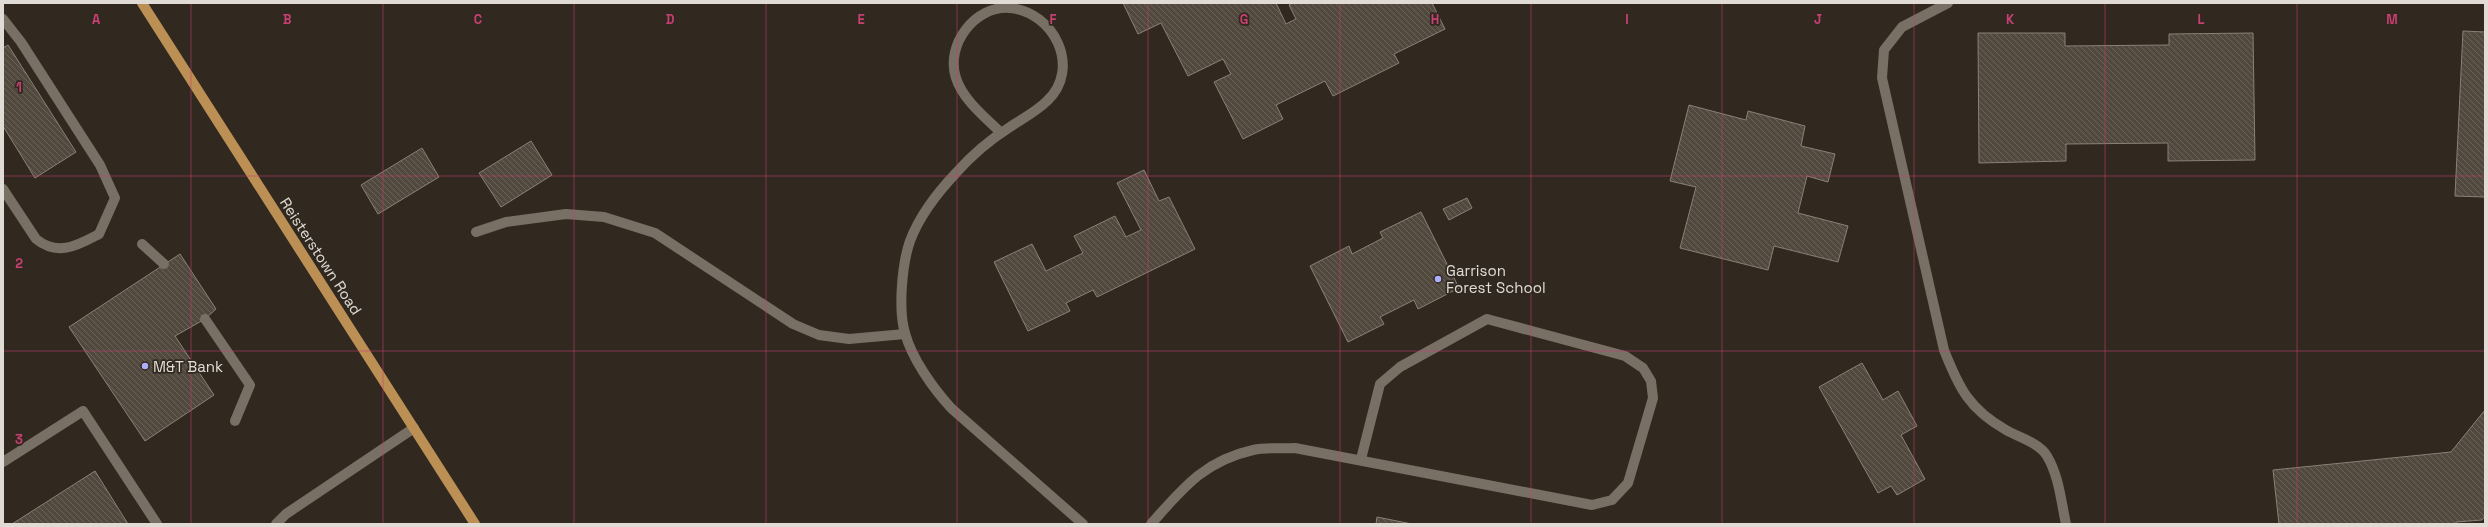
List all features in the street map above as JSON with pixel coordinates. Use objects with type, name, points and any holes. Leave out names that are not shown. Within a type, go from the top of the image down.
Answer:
[{"type":"main road","name":"Reisterstown Road","points":[[142,3],[475,524]]},
{"type":"street","points":[[1948,3],[1902,27],[1884,50],[1882,78],[1944,350],[1959,388],[1978,411],[2006,430],[2027,440],[2047,455],[2058,483],[2066,524]]},
{"type":"street","points":[[1001,133],[964,95],[956,78],[953,61],[958,41],[972,21],[988,12],[1008,8],[1025,11],[1043,21],[1057,37],[1063,59],[1060,81],[1048,101],[1001,133],[956,173],[924,215],[910,242],[900,305],[905,334],[932,386],[950,408],[1083,524]]},
{"type":"street","points":[[3,19],[21,42],[100,165],[115,198],[99,234],[69,249],[44,245],[36,239],[3,189]]},
{"type":"street","points":[[476,232],[506,222],[566,214],[604,217],[655,233],[793,324],[818,335],[849,339],[905,334]]},
{"type":"street","points":[[142,244],[164,264]]},
{"type":"street","points":[[205,319],[250,386],[235,421]]},
{"type":"street","points":[[1151,524],[1185,486],[1219,460],[1254,450],[1295,448],[1592,505],[1612,500],[1628,483],[1634,468],[1653,398],[1651,381],[1643,368],[1625,356],[1487,319],[1400,367],[1380,384],[1361,460]]},
{"type":"street","points":[[3,462],[83,411],[157,524]]},
{"type":"street","points":[[276,524],[286,514],[414,428]]},
{"type":"building","points":[[1123,3],[1276,3],[1286,24],[1296,19],[1289,5],[1293,3],[1432,3],[1445,29],[1394,54],[1399,63],[1333,96],[1325,81],[1276,105],[1283,119],[1243,139],[1214,82],[1231,74],[1223,59],[1188,76],[1161,23],[1138,34]]},
{"type":"building","points":[[2463,31],[2485,32],[2485,197],[2455,196]]},
{"type":"building","points":[[1978,33],[2065,33],[2065,46],[2169,45],[2169,34],[2253,33],[2255,160],[2168,161],[2168,143],[2066,144],[2066,161],[1979,163]]},
{"type":"building","points":[[8,45],[76,152],[35,178],[3,126],[3,48]]},
{"type":"building","points":[[1689,105],[1746,120],[1748,111],[1805,126],[1801,146],[1835,154],[1828,182],[1807,176],[1798,213],[1848,226],[1838,262],[1774,246],[1768,270],[1680,248],[1696,187],[1670,181]]},
{"type":"building","points":[[531,141],[552,175],[501,207],[479,173]]},
{"type":"building","points":[[422,148],[439,177],[378,214],[361,185]]},
{"type":"building","points":[[1144,170],[1159,201],[1169,197],[1195,249],[1097,297],[1093,290],[1066,303],[1070,311],[1028,331],[994,262],[1032,244],[1046,271],[1083,253],[1074,236],[1115,216],[1126,237],[1141,230],[1117,183]]},
{"type":"building","points":[[1467,198],[1472,208],[1449,220],[1443,209]]},
{"type":"building","points":[[1421,212],[1459,288],[1418,309],[1414,300],[1380,317],[1384,324],[1348,342],[1310,266],[1349,246],[1352,254],[1383,238],[1380,232]]},
{"type":"building","name":"M&T Bank","points":[[180,254],[216,309],[205,319],[175,336],[214,395],[145,441],[69,327]]},
{"type":"building","points":[[1862,363],[1883,400],[1898,391],[1917,426],[1901,435],[1925,479],[1897,495],[1891,486],[1878,493],[1819,387]]},
{"type":"building","points":[[2485,410],[2485,516],[2482,520],[2456,522],[2456,524],[2279,524],[2273,470],[2451,452]]},
{"type":"building","points":[[95,471],[128,524],[12,524]]},
{"type":"building","points":[[1377,517],[1412,524],[1376,524]]},
{"type":"place","name":"Garrison Forest School","points":[[1438,279]]},
{"type":"place","name":"M&T Bank","points":[[145,366]]}]
